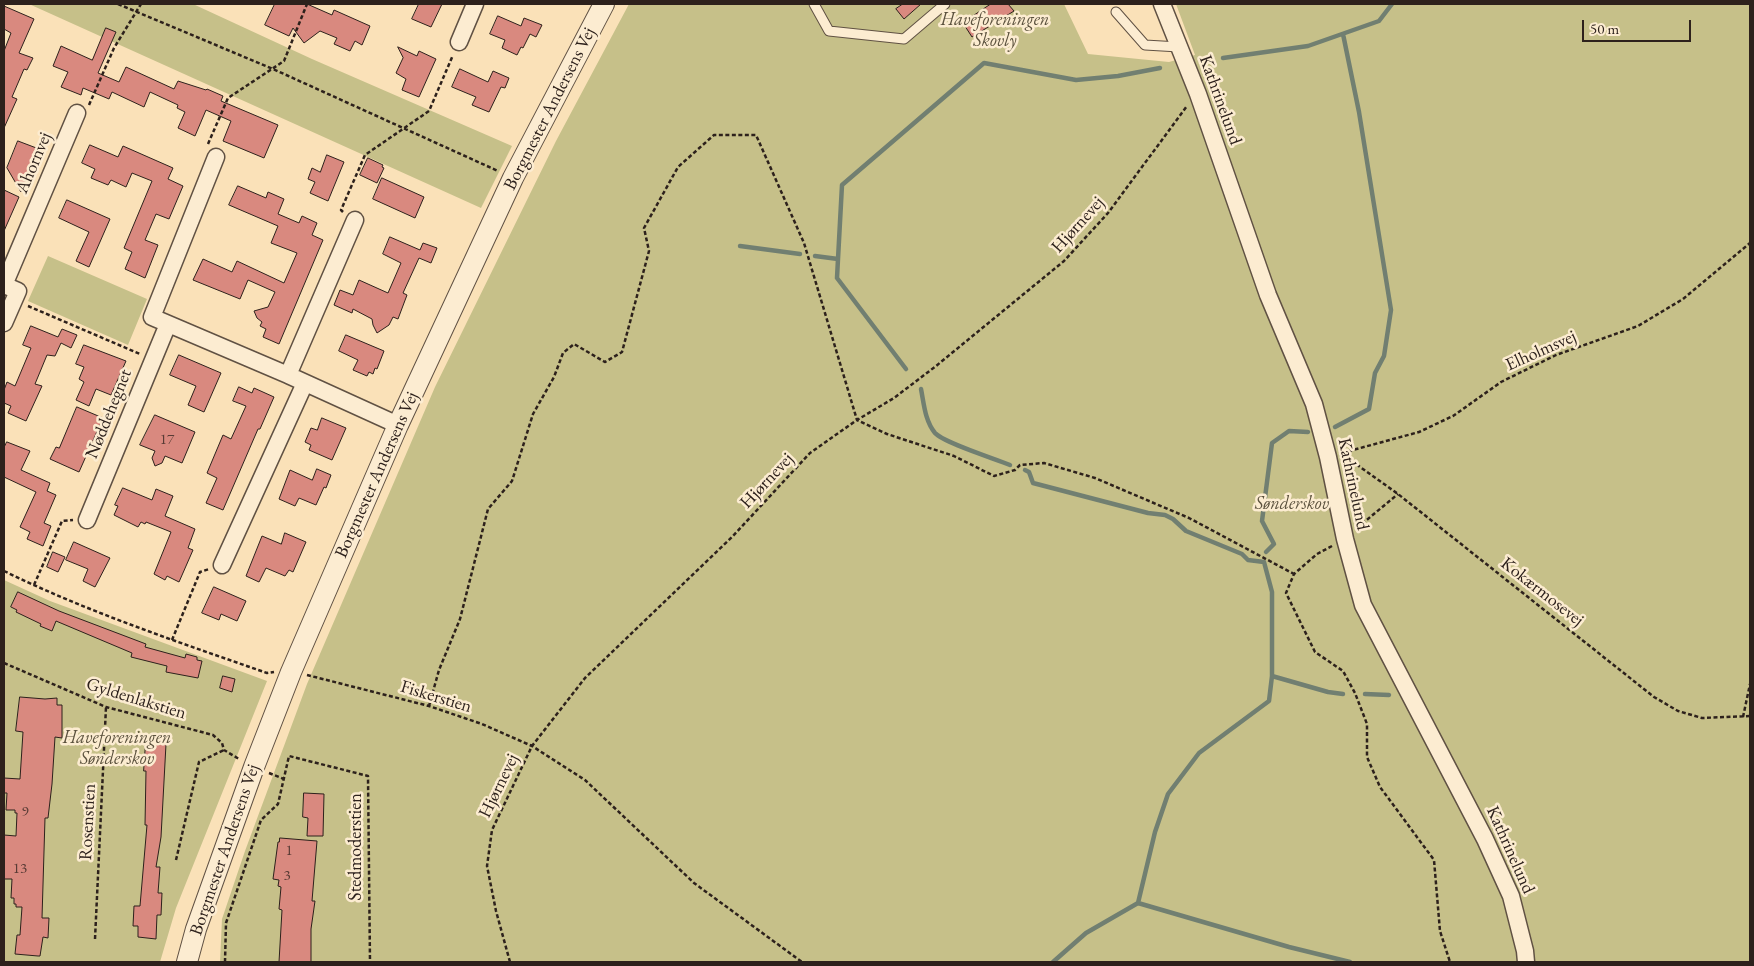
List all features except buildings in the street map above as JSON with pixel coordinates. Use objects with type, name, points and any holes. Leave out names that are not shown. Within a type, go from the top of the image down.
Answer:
[{"type":"street","points":[[459,42],[475,4]]},
{"type":"street","name":"Borgmester Andersens Vej","points":[[187,962],[196,929],[254,767],[291,672],[398,425],[513,178],[604,4]]},
{"type":"street","name":"Kathrinelund","points":[[1162,4],[1198,94],[1268,295],[1314,404],[1328,457],[1344,539],[1363,605],[1485,838],[1511,896],[1526,962]]},
{"type":"street","name":"Ahornvej","points":[[4,323],[8,287],[77,113]]},
{"type":"street","points":[[216,157],[152,317],[288,375],[398,425]]},
{"type":"street","points":[[288,375],[355,220]]},
{"type":"street","name":"Nøddehegnet","points":[[87,520],[168,324]]},
{"type":"street","points":[[222,565],[305,383]]},
{"type":"lane","points":[[814,4],[829,31],[904,39],[945,4]]},
{"type":"lane","points":[[1116,12],[1145,45],[1179,48]]},
{"type":"path","points":[[118,4],[272,69],[513,178]]},
{"type":"path","points":[[77,113],[90,104],[114,48],[141,4]]},
{"type":"path","points":[[216,157],[206,149],[228,98],[284,61],[307,4]]},
{"type":"path","points":[[355,220],[341,210],[365,155],[429,111],[459,42]]},
{"type":"path","name":"Hjørnevej","points":[[510,962],[496,911],[487,866],[492,830],[532,746],[585,678],[732,538],[810,454],[857,420],[894,398],[1064,261],[1108,213],[1183,111],[1198,94]]},
{"type":"path","points":[[428,706],[439,670],[460,619],[488,510],[512,481],[533,414],[554,377],[563,353],[574,344],[606,362],[622,352],[649,251],[644,228],[678,167],[714,135],[756,135],[804,243],[857,420],[887,434],[954,456],[994,476],[1015,470],[1020,465],[1044,463],[1095,478],[1189,518],[1294,574]]},
{"type":"path","name":"Elholmsvej","points":[[1328,457],[1418,432],[1452,416],[1501,382],[1556,355],[1638,326],[1683,299],[1750,243]]},
{"type":"path","points":[[8,287],[25,304],[153,360]]},
{"type":"path","name":"Kokærmosevej","points":[[1328,457],[1356,464],[1398,494],[1654,697],[1678,711],[1702,718],[1750,716]]},
{"type":"path","points":[[1398,494],[1344,539],[1317,554],[1294,574],[1286,592],[1315,652],[1343,671],[1355,692],[1367,724],[1367,757],[1380,788],[1434,860],[1440,931],[1450,962]]},
{"type":"path","points":[[34,585],[62,521],[87,520]]},
{"type":"path","points":[[172,640],[200,572],[222,565]]},
{"type":"path","name":"Fiskerstien","points":[[4,571],[34,585],[172,640],[267,673],[291,672],[428,706],[482,724],[532,746],[585,780],[694,883],[802,962]]},
{"type":"path","name":"Gyldenlakstien","points":[[4,663],[106,706],[213,735],[222,743],[224,750],[254,767]]},
{"type":"path","points":[[1743,717],[1750,684]]},
{"type":"path","name":"Rosenstien","points":[[94,939],[106,706]]},
{"type":"path","points":[[176,860],[199,762],[224,750]]},
{"type":"path","name":"Stedmoderstien","points":[[225,962],[226,923],[261,820],[278,804],[289,756],[368,776],[370,962]]},
{"type":"green space","points":[[29,4],[193,4],[312,59],[512,146],[481,208]]},
{"type":"green space","name":"Sønderskov","points":[[629,4],[1064,4],[1088,54],[1169,62],[1195,55],[1176,4],[1750,4],[1750,962],[220,962],[222,919],[245,851],[307,684],[435,387],[556,141]]},
{"type":"green space","points":[[48,256],[147,299],[128,345],[28,301]]},
{"type":"green space","name":"Haveforeningen Sønderskov","points":[[4,580],[50,601],[267,681],[176,908],[160,962],[4,962]]},
{"type":"waterway","points":[[1223,58],[1308,46],[1379,21],[1392,4]]},
{"type":"waterway","points":[[1335,427],[1369,409],[1375,373],[1384,356],[1391,310],[1359,112],[1343,34]]},
{"type":"waterway","points":[[815,256],[838,259],[842,185],[984,63],[1076,80],[1118,76],[1160,68]]},
{"type":"waterway","points":[[740,246],[800,254]]},
{"type":"waterway","points":[[838,259],[837,278],[906,369]]},
{"type":"waterway","points":[[921,389],[927,418],[935,433],[959,446],[1010,465]]},
{"type":"waterway","points":[[1266,552],[1274,544],[1262,521],[1272,443],[1289,431],[1308,432]]},
{"type":"waterway","points":[[1025,470],[1029,472],[1033,483],[1148,513],[1165,515],[1173,519],[1186,531],[1242,554],[1248,560],[1264,562],[1272,592],[1272,676],[1269,701],[1199,753],[1168,794],[1155,832],[1138,903],[1086,933],[1053,962]]},
{"type":"waterway","points":[[1272,676],[1328,692],[1343,694]]},
{"type":"waterway","points":[[1365,694],[1389,695]]},
{"type":"waterway","points":[[1138,903],[1289,947],[1350,962]]},
{"type":"park label","name":"Haveforeningen Skovly","points":[[995,30]]}]
